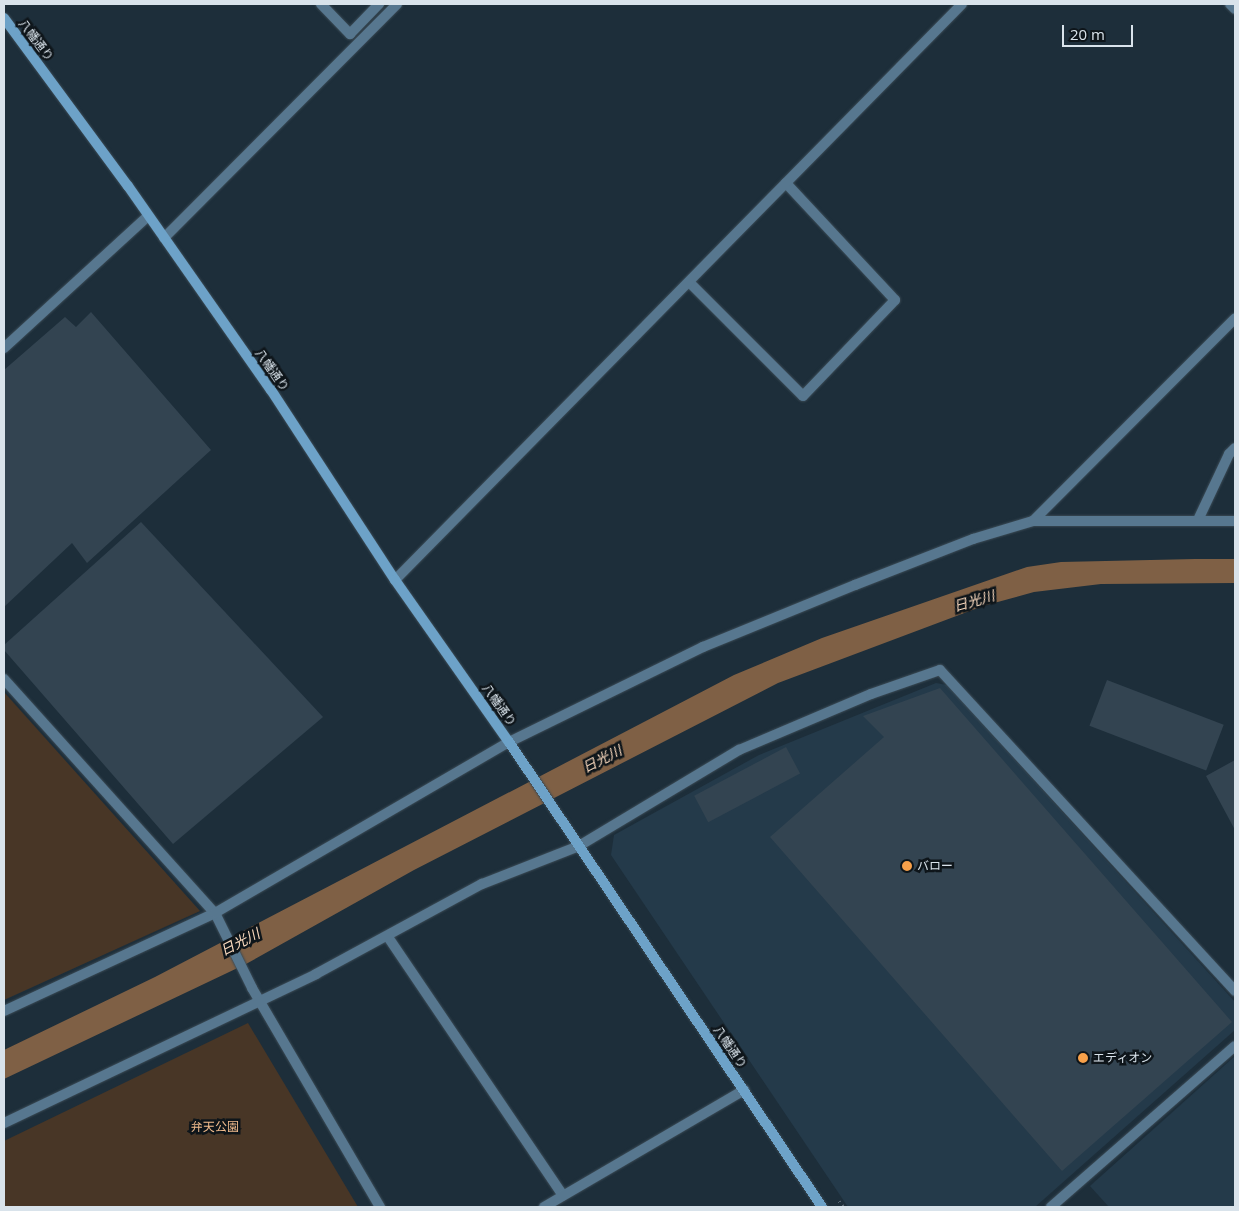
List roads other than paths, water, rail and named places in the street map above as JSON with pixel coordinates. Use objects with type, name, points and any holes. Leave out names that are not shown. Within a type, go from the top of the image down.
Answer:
[{"type":"street","points":[[321,4],[350,34],[379,4]]},
{"type":"street","points":[[164,238],[397,4]]},
{"type":"street","points":[[396,580],[962,4]]},
{"type":"street","points":[[1230,4],[1235,9]]},
{"type":"street","name":"八幡通り","points":[[4,18],[164,238],[271,390],[396,580],[510,742],[822,1207]]},
{"type":"street","points":[[689,282],[803,396],[895,300],[786,182]]},
{"type":"street","points":[[4,348],[75,286],[148,216]]},
{"type":"street","points":[[1033,521],[1235,318]]},
{"type":"street","points":[[1198,520],[1229,454],[1235,448]]},
{"type":"street","points":[[4,1011],[215,914],[510,742],[703,647],[973,539],[1033,521],[1235,521]]},
{"type":"street","points":[[4,1123],[260,1001],[388,936],[482,884],[579,846],[739,750],[871,694],[940,670],[1235,991]]},
{"type":"street","points":[[4,679],[215,914],[252,988],[380,1207]]},
{"type":"street","points":[[388,936],[563,1195]]},
{"type":"street","points":[[1051,1207],[1235,1046]]},
{"type":"street","points":[[544,1207],[744,1090]]},
{"type":"water","name":"日光川","points":[[1235,559],[1235,583],[1101,584],[1034,592],[983,606],[778,683],[414,870],[246,964],[4,1079],[4,1050],[155,977],[734,675],[822,638],[1027,567],[1061,562]]},
{"type":"place","name":"バロー","points":[[907,866]]},
{"type":"place","name":"エディオン","points":[[1083,1058]]},
{"type":"park label","name":"弁天公園","points":[[215,1127]]}]
